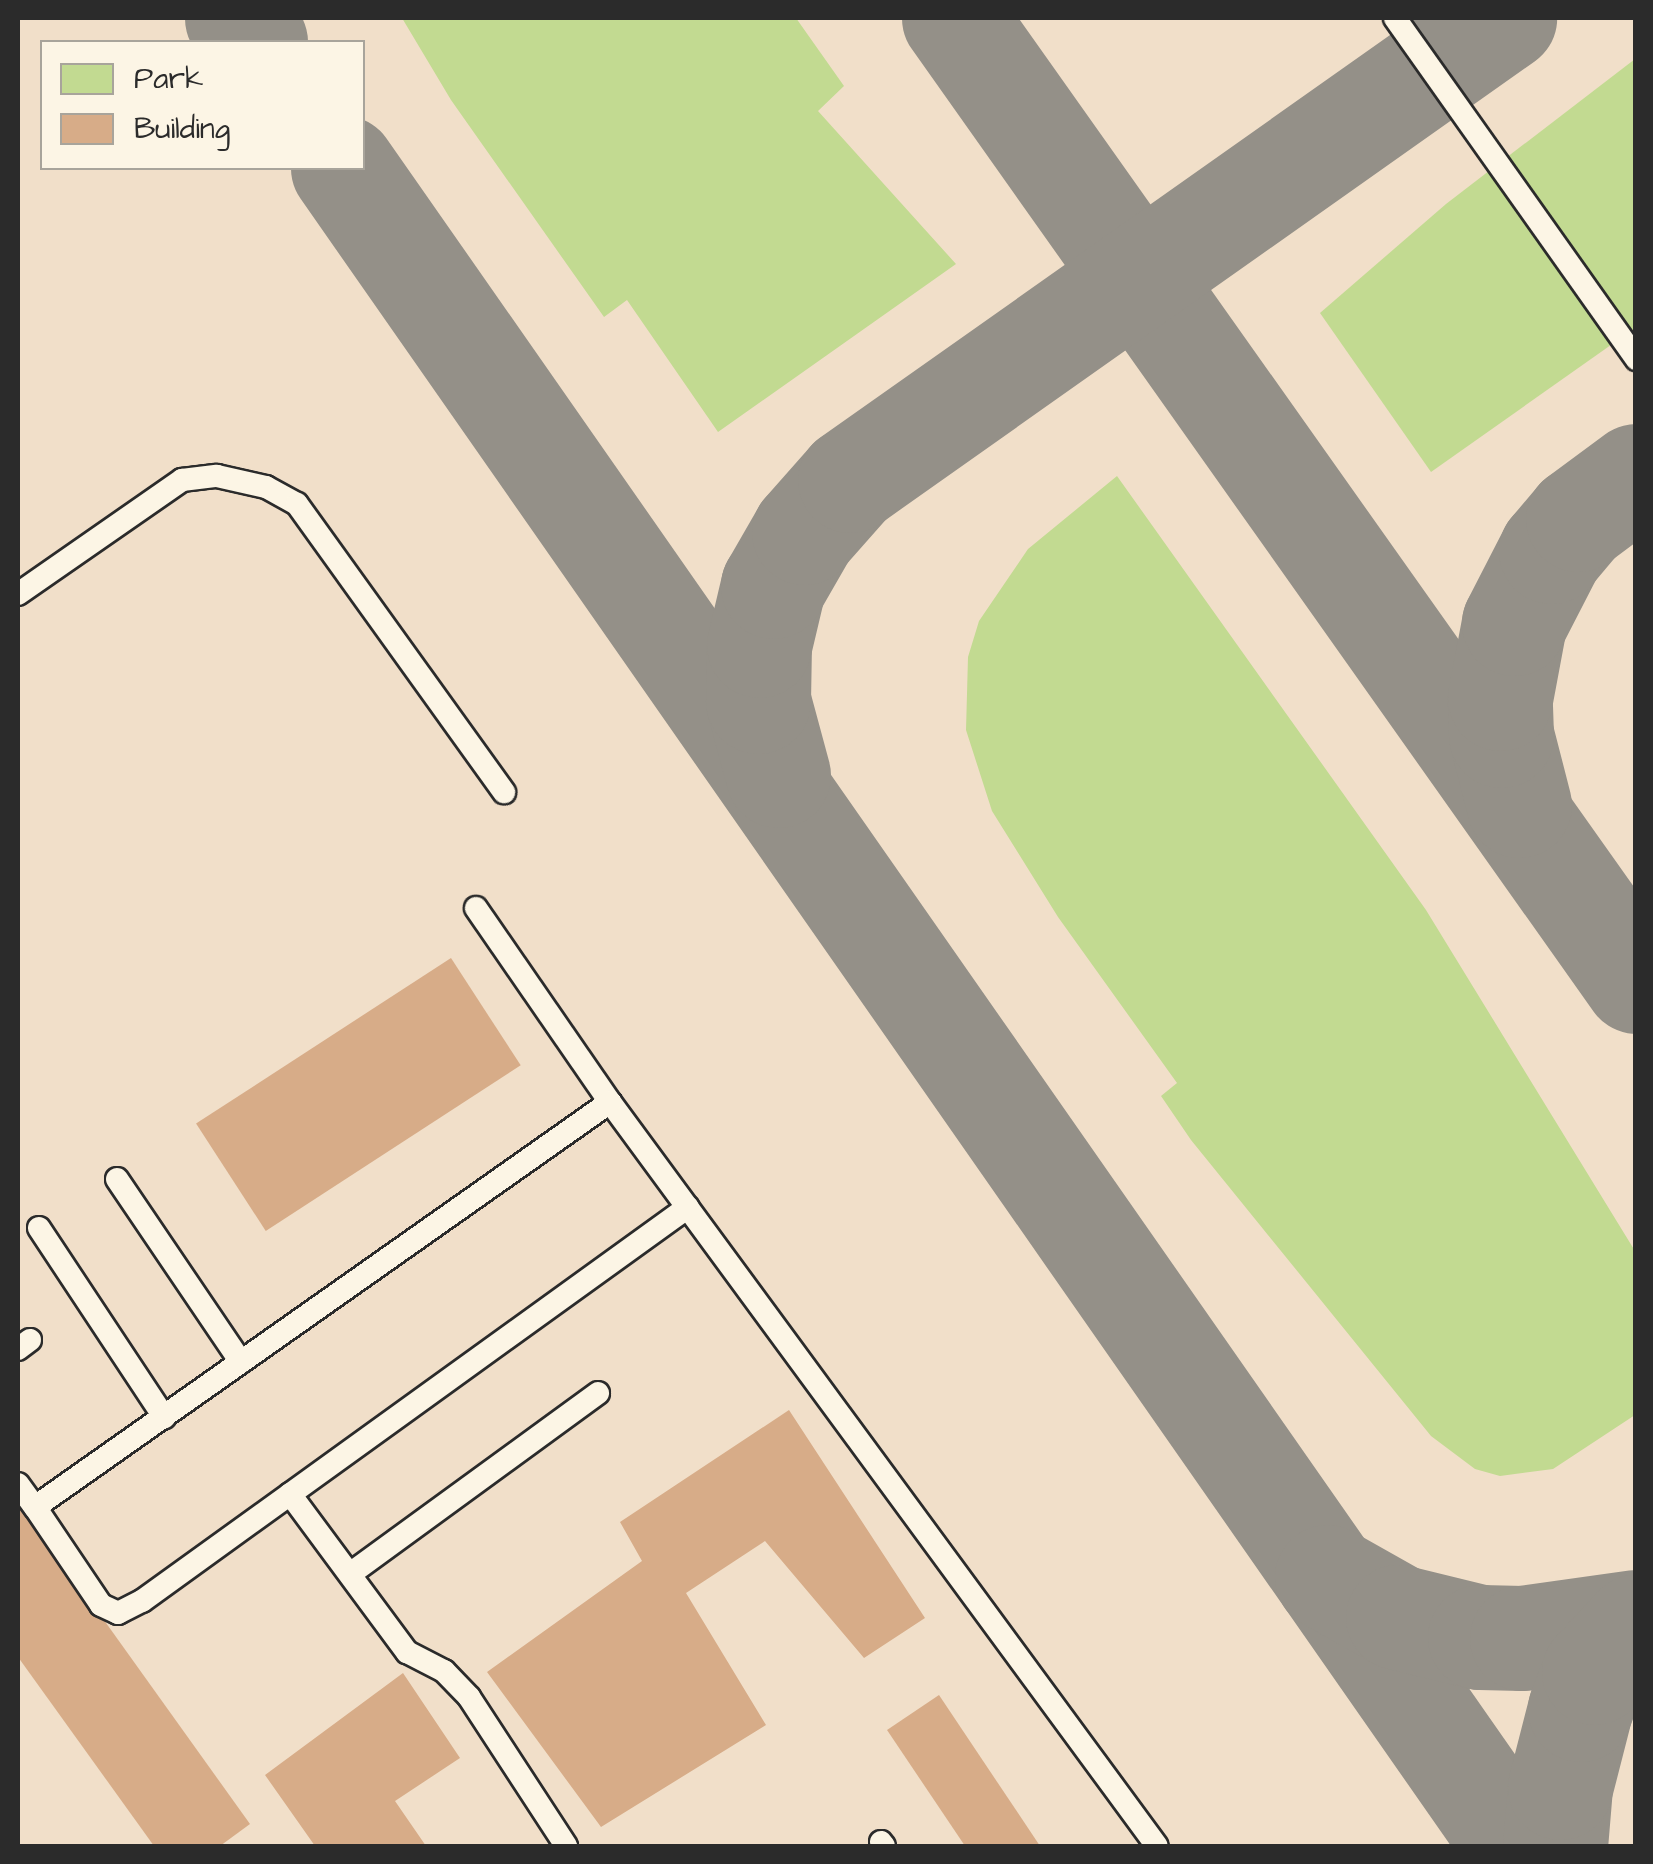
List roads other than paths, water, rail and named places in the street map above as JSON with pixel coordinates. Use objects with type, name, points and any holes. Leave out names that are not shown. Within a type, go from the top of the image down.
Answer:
[{"type":"lane","points":[[1395,18],[1636,359]]},
{"type":"lane","points":[[18,594],[182,480],[216,476],[266,487],[297,504],[504,792]]},
{"type":"lane","points":[[476,908],[610,1102],[1157,1846]]},
{"type":"lane","points":[[35,1508],[610,1102]]},
{"type":"lane","points":[[117,1179],[241,1362]]},
{"type":"lane","points":[[18,1484],[101,1605],[118,1613],[688,1207]]},
{"type":"lane","points":[[38,1228],[164,1417]]},
{"type":"lane","points":[[350,1574],[598,1394]]},
{"type":"lane","points":[[290,1494],[407,1652],[444,1670],[469,1697],[566,1846]]}]
